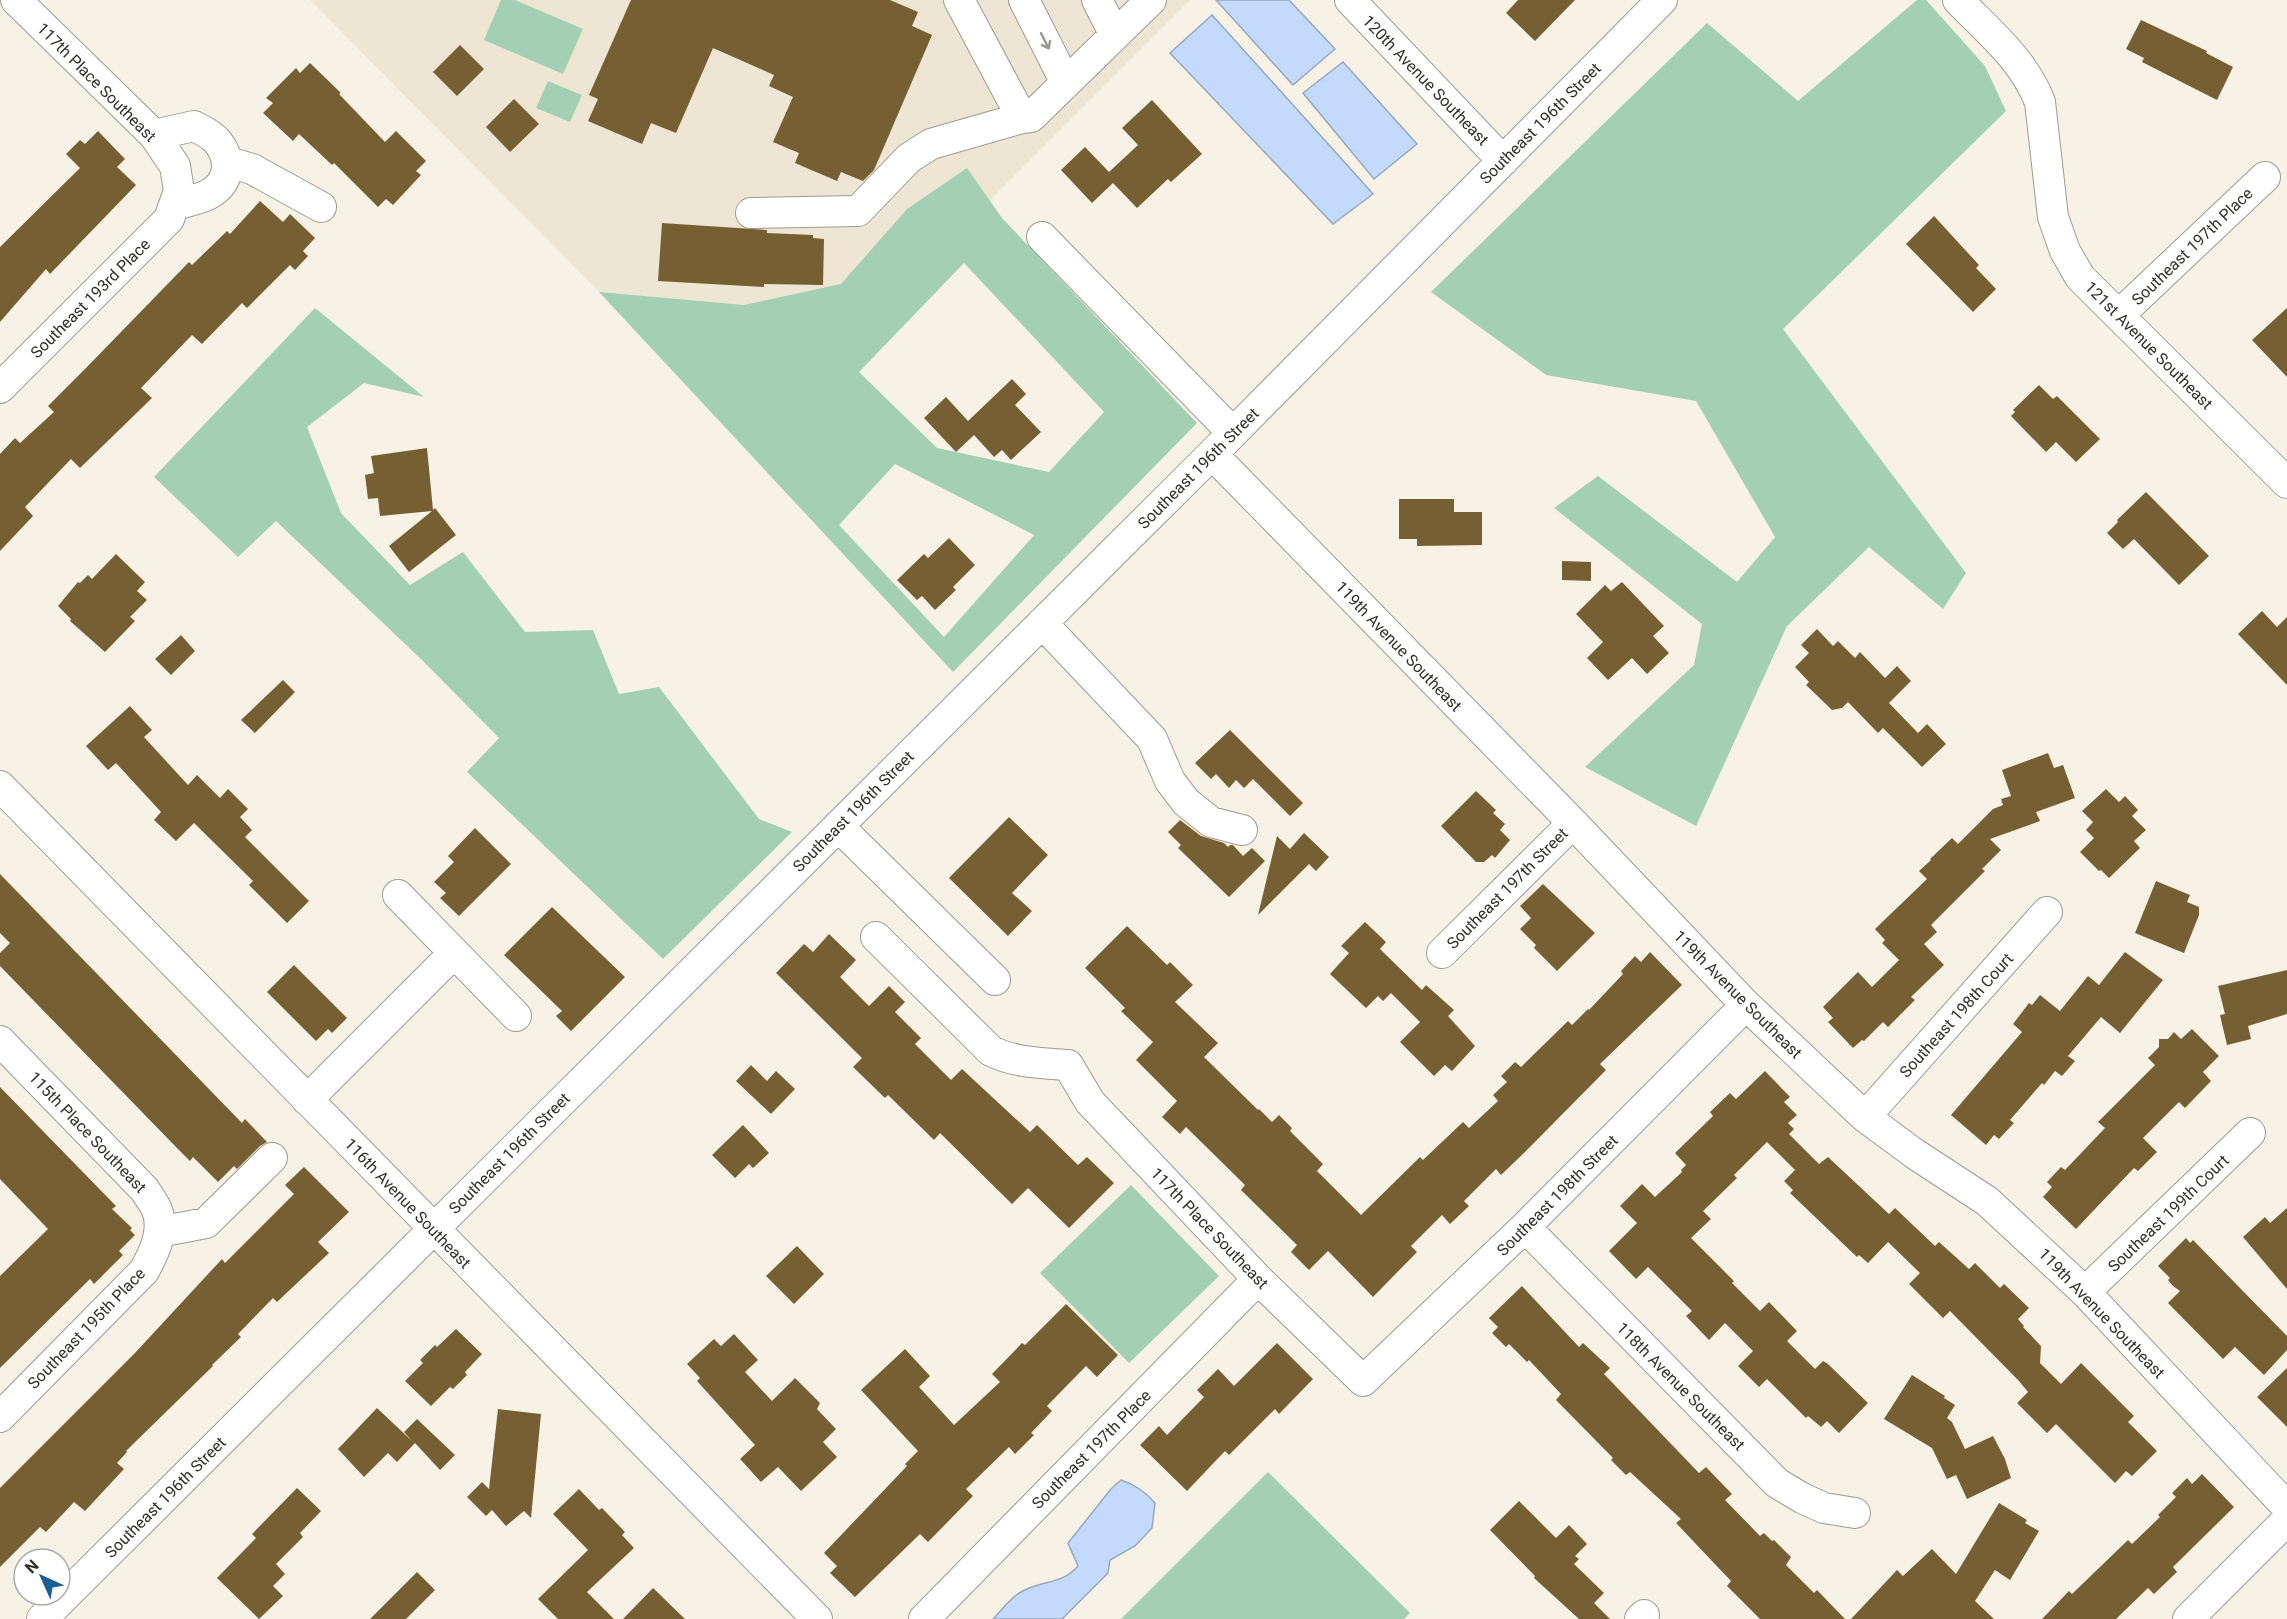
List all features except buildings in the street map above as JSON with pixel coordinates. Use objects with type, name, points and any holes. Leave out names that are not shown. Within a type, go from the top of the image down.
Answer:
[{"type":"street","name":"117th Place Southeast","points":[[16,0],[154,135],[175,166],[179,191],[176,204]]},
{"type":"street","points":[[958,0],[1022,118]]},
{"type":"street","points":[[1024,0],[1066,83]]},
{"type":"street","points":[[1097,0],[1115,35]]},
{"type":"street","points":[[751,213],[858,211],[909,158],[931,144],[1031,117],[1151,0]]},
{"type":"street","name":"120th Avenue Southeast","points":[[1350,0],[1503,161]]},
{"type":"street","name":"Southeast 196th Street","points":[[42,1619],[1212,454],[1662,0]]},
{"type":"street","name":"121st Avenue Southeast","points":[[1958,0],[2022,65],[2034,85],[2040,102],[2053,217],[2065,251],[2080,277],[2287,483]]},
{"type":"street","points":[[154,135],[194,126],[216,140],[228,162],[226,179],[210,195],[176,204]]},
{"type":"street","points":[[228,162],[252,169],[321,207]]},
{"type":"street","name":"Southeast 197th Place","points":[[2119,315],[2265,177]]},
{"type":"street","name":"Southeast 193rd Place","points":[[0,388],[169,219],[176,204]]},
{"type":"street","points":[[1042,237],[1233,433]]},
{"type":"street","name":"119th Avenue Southeast","points":[[1212,454],[1573,823],[1746,1005],[1865,1117],[1915,1154],[1988,1202],[2085,1292],[2287,1507]]},
{"type":"street","points":[[1042,623],[1152,739],[1170,781],[1186,802],[1211,822],[1242,830]]},
{"type":"street","name":"116th Avenue Southeast","points":[[0,786],[817,1619]]},
{"type":"street","name":"Southeast 197th Street","points":[[1442,952],[1573,823]]},
{"type":"street","points":[[838,826],[995,980]]},
{"type":"street","points":[[398,895],[516,1016]]},
{"type":"street","name":"Southeast 198th Court","points":[[1865,1117],[2047,912]]},
{"type":"street","name":"117th Place Southeast","points":[[876,937],[991,1051],[1004,1058],[1018,1061],[1068,1065],[1090,1102],[1258,1279],[1364,1381]]},
{"type":"street","points":[[307,1100],[454,953]]},
{"type":"street","name":"Southeast 198th Street","points":[[1364,1381],[1525,1227],[1746,1005]]},
{"type":"street","name":"115th Place Southeast","points":[[0,1041],[144,1189],[157,1211],[159,1232]]},
{"type":"street","name":"Southeast 199th Court","points":[[2085,1292],[2250,1133]]},
{"type":"street","points":[[159,1232],[206,1223],[272,1158]]},
{"type":"street","name":"118th Avenue Southeast","points":[[1525,1227],[1777,1483],[1824,1509],[1855,1513]]},
{"type":"street","name":"Southeast 195th Place","points":[[0,1417],[144,1271],[155,1252],[159,1232]]},
{"type":"street","name":"Southeast 197th Place","points":[[924,1619],[1258,1279]]},
{"type":"street","points":[[2188,1619],[2287,1520]]},
{"type":"shaded area","points":[[310,0],[1190,0],[748,442]]},
{"type":"green space","points":[[501,0],[515,0],[583,29],[563,74],[484,40]]},
{"type":"green space","points":[[1917,0],[1926,0],[1985,66],[2006,111],[1783,329],[1966,573],[1943,609],[1869,547],[1787,626],[1696,826],[1585,767],[1694,665],[1702,624],[1554,508],[1598,476],[1737,582],[1775,537],[1696,401],[1546,375],[1431,292],[1707,23],[1798,101]]},
{"type":"green space","points":[[548,81],[582,95],[570,122],[536,108]]},
{"type":"green space","points":[[967,168],[1002,218],[1197,423],[953,672],[599,292],[744,305],[841,284],[907,209]],"holes":[[[964,263],[1104,412],[1049,472],[937,448],[859,372]],[[895,464],[1034,535],[944,637],[839,525]]]},
{"type":"green space","points":[[315,308],[424,397],[364,383],[307,427],[341,513],[410,585],[463,552],[525,632],[593,630],[619,694],[659,687],[759,819],[792,832],[663,959],[467,772],[499,738],[423,661],[276,521],[238,557],[154,477]]},
{"type":"green space","points":[[1131,1185],[1219,1276],[1129,1363],[1040,1273]]},
{"type":"green space","points":[[1268,1472],[1410,1613],[1404,1619],[1121,1619]]},
{"type":"water","points":[[1216,0],[1289,0],[1335,49],[1293,85]]},
{"type":"water","points":[[1212,15],[1373,194],[1333,224],[1170,53]]},
{"type":"water","points":[[1343,62],[1417,144],[1374,179],[1303,93]]},
{"type":"water","points":[[1121,1480],[1140,1489],[1155,1503],[1152,1528],[1135,1546],[1110,1560],[1108,1573],[1062,1619],[993,1619],[1021,1592],[1065,1576],[1078,1566],[1068,1543],[1111,1489]]}]
